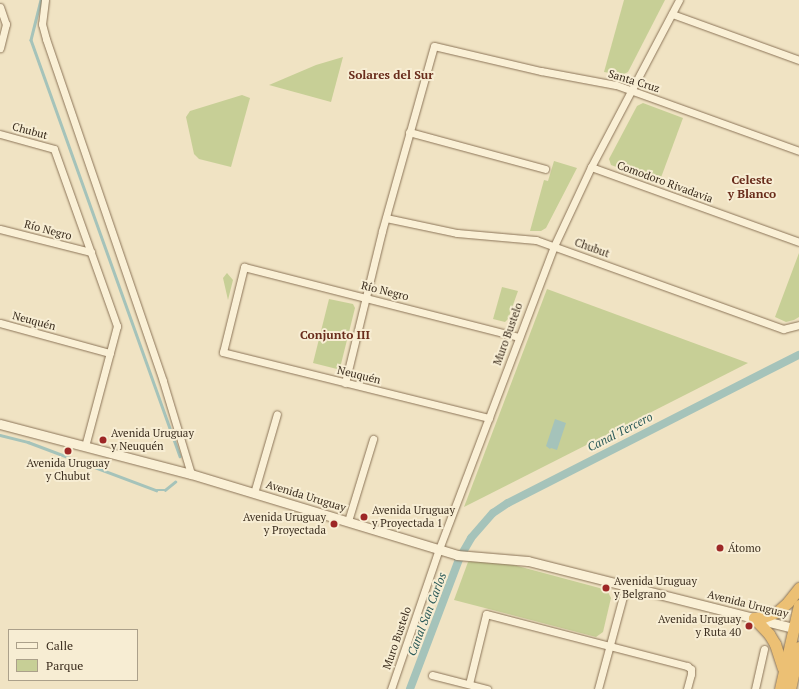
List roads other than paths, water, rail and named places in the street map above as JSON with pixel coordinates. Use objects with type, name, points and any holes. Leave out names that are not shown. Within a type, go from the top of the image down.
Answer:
[{"type":"highway","points":[[754,618],[763,617],[777,612],[788,602],[799,588]]},
{"type":"highway","points":[[780,689],[796,627],[799,605]]},
{"type":"highway","points":[[754,618],[769,634],[775,644],[782,661],[784,673]]},
{"type":"highway","points":[[785,689],[796,642],[796,627]]},
{"type":"highway","points":[[790,689],[799,648]]},
{"type":"main road","name":"Avenida Uruguay","points":[[0,424],[191,474],[461,556],[512,558],[528,561],[754,618],[796,627]]},
{"type":"street","points":[[45,0],[42,24],[46,39],[164,382],[191,474]]},
{"type":"street","name":"Muro Bustelo","points":[[391,689],[439,549],[554,246],[591,167],[679,0]]},
{"type":"street","points":[[0,6],[6,24],[1,43]]},
{"type":"street","points":[[672,14],[799,60]]},
{"type":"street","name":"Santa Cruz","points":[[410,132],[434,46],[534,70],[616,85],[799,152]]},
{"type":"street","points":[[345,383],[386,218],[410,132],[545,169]]},
{"type":"street","name":"Chubut","points":[[0,134],[54,149],[91,252]]},
{"type":"street","name":"Comodoro Rivadavia","points":[[591,167],[799,242]]},
{"type":"street","name":"Chubut","points":[[386,218],[457,233],[536,240],[783,329],[799,325]]},
{"type":"street","name":"Río Negro","points":[[0,228],[91,252]]},
{"type":"street","points":[[85,446],[117,326],[91,252]]},
{"type":"street","name":"Río Negro","points":[[223,352],[244,267],[519,337]]},
{"type":"street","name":"Neuquén","points":[[0,324],[110,353]]},
{"type":"street","name":"Neuquén","points":[[223,352],[488,418]]},
{"type":"street","points":[[254,493],[277,414]]},
{"type":"street","points":[[348,522],[373,439]]},
{"type":"street","points":[[598,689],[626,585]]},
{"type":"street","points":[[469,684],[486,614],[687,666],[691,669],[687,689]]},
{"type":"street","points":[[755,689],[764,649]]},
{"type":"street","points":[[432,675],[484,689]]},
{"type":"water","points":[[555,419],[566,423],[557,450],[550,449],[546,446]]},
{"type":"waterway","points":[[41,0],[31,40],[180,456]]},
{"type":"waterway","name":"Canal Tercero","points":[[410,689],[459,559],[471,538],[493,513],[508,503],[799,355]]},
{"type":"waterway","points":[[0,435],[28,442],[156,490],[165,490],[175,482]]},
{"type":"place","name":"Avenida Uruguay y Neuquén","points":[[103,440]]},
{"type":"place","name":"Avenida Uruguay y Chubut","points":[[68,451]]},
{"type":"place","name":"Avenida Uruguay y Proyectada 1","points":[[364,517]]},
{"type":"place","name":"Avenida Uruguay y Proyectada","points":[[334,524]]},
{"type":"place","name":"Átomo","points":[[720,548]]},
{"type":"place","name":"Avenida Uruguay y Belgrano","points":[[606,588]]},
{"type":"place","name":"Avenida Uruguay y Ruta 40","points":[[749,626]]},
{"type":"district","name":"Solares del Sur","points":[[391,75]]},
{"type":"district","name":"Celeste y Blanco","points":[[752,187]]},
{"type":"district","name":"Conjunto III","points":[[335,335]]},
{"type":"water label","name":"Canal San Carlos","points":[[427,614]]}]
